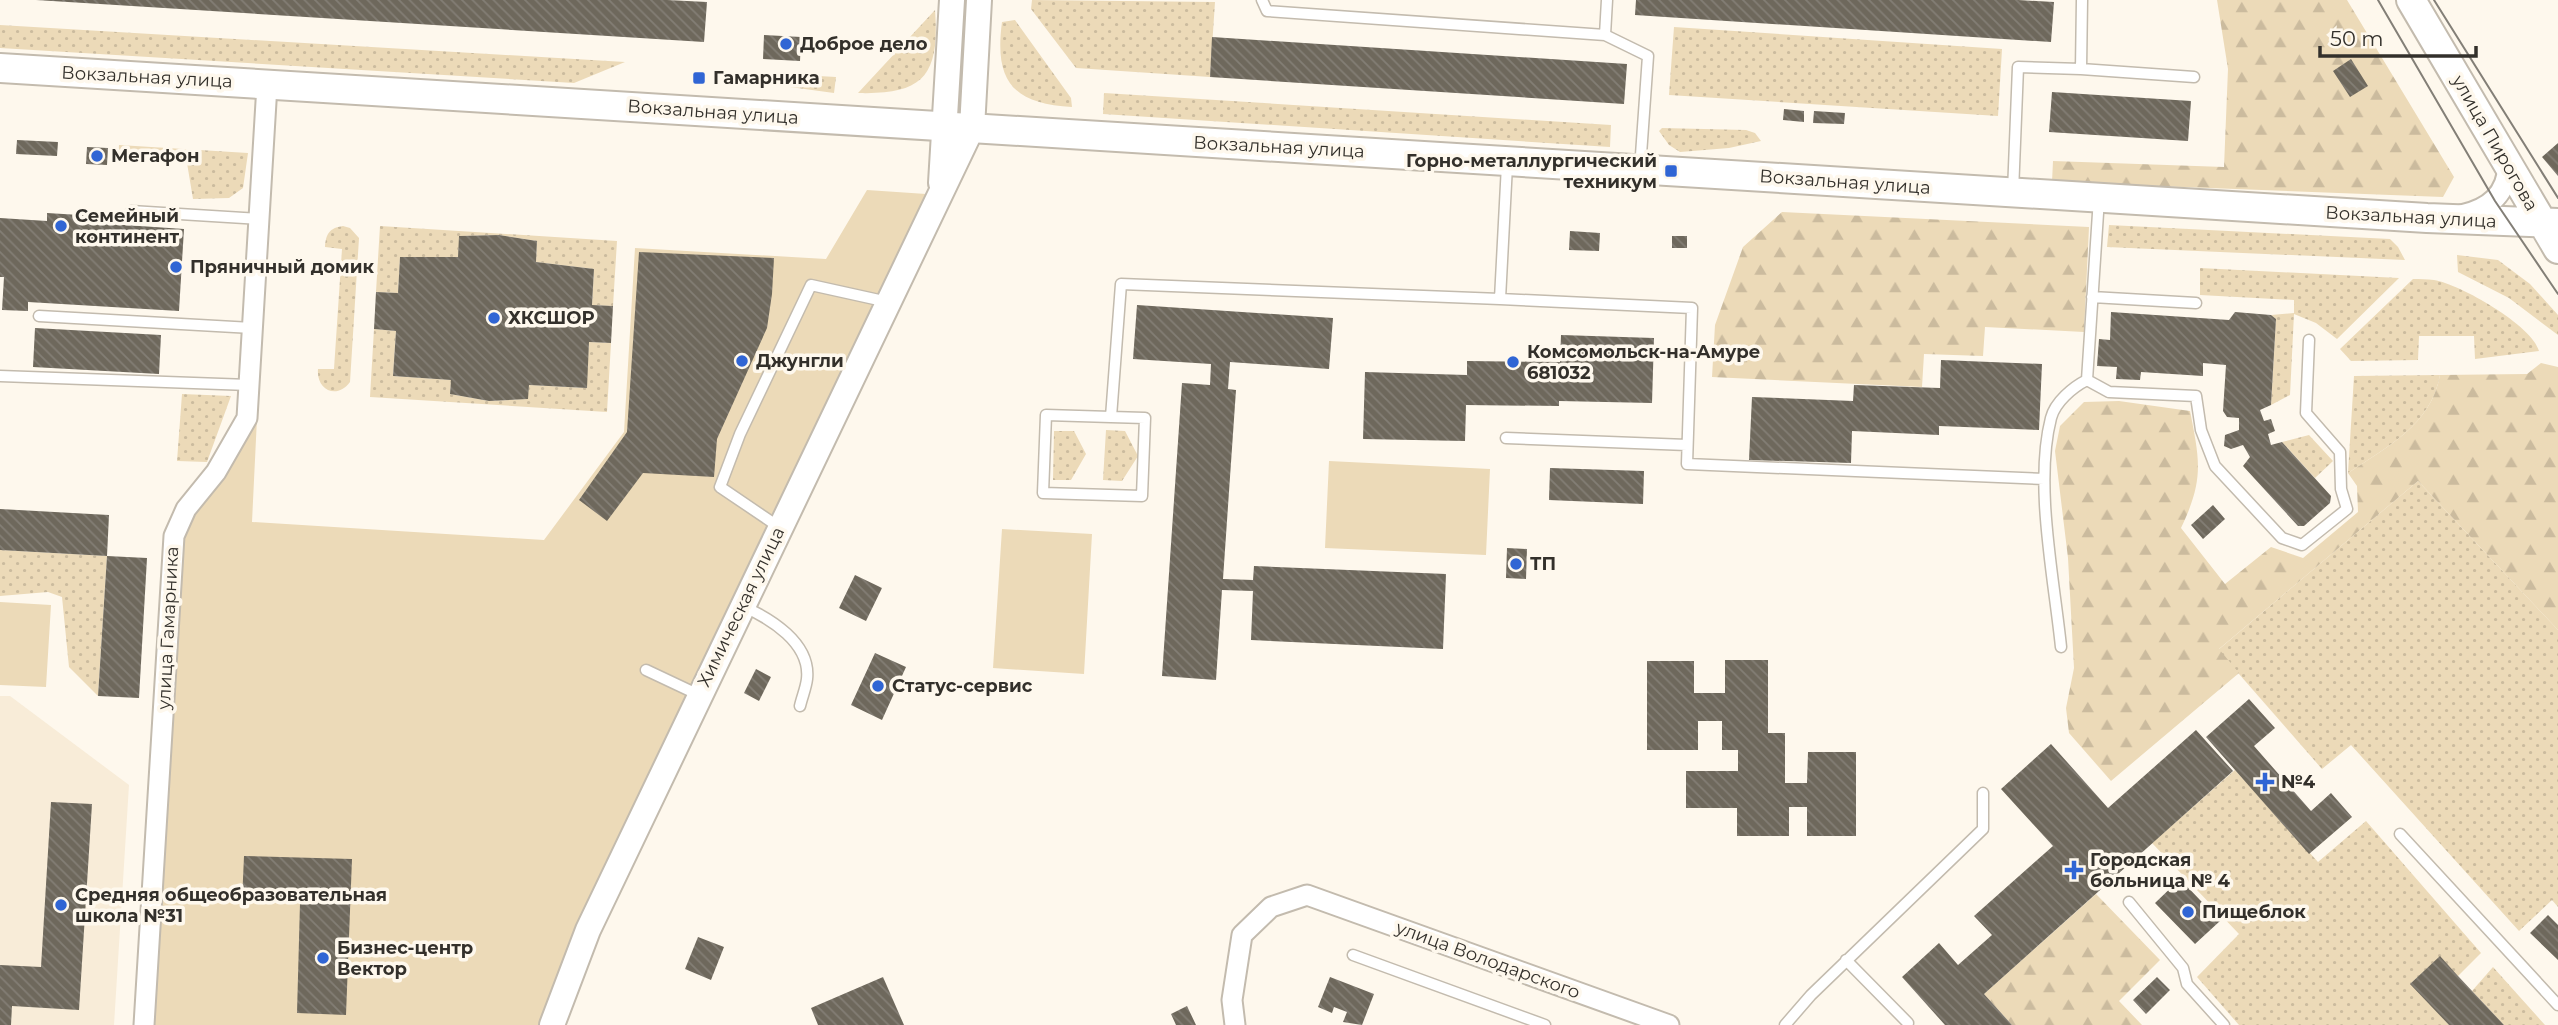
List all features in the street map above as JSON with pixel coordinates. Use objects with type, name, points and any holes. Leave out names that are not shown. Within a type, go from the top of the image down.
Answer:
[{"type":"main road","name":"улица Пирогова","points":[[2422,13],[2508,165],[2550,224],[2558,249]]},
{"type":"main road","name":"Вокзальная улица","points":[[0,68],[2550,224]]},
{"type":"street","points":[[944,126],[952,0]]},
{"type":"street","points":[[972,128],[979,0]]},
{"type":"street","name":"улица Гамарника","points":[[144,1025],[174,536],[186,509],[216,472],[247,418],[267,85]]},
{"type":"street","name":"Химическая улица","points":[[941,195],[944,126]]},
{"type":"street","name":"Химическая улица","points":[[552,1025],[588,930],[972,128]]},
{"type":"street","points":[[2440,219],[2476,212],[2495,201],[2507,182],[2508,165]]},
{"type":"street","name":"улица Володарского","points":[[1235,1025],[1232,1000],[1242,935],[1272,907],[1307,895],[1669,1025]]},
{"type":"lane","points":[[1262,0],[1267,11],[1605,35],[1648,56],[1640,169]]},
{"type":"lane","points":[[1605,35],[1607,0]]},
{"type":"lane","points":[[2081,69],[2082,0]]},
{"type":"lane","points":[[2013,192],[2018,67],[2194,77]]},
{"type":"lane","points":[[1500,299],[1507,161]]},
{"type":"lane","points":[[2087,380],[2099,197]]},
{"type":"lane","points":[[131,211],[259,219]]},
{"type":"lane","points":[[1111,417],[1121,284],[1692,308],[1687,464],[2044,479]]},
{"type":"lane","points":[[779,527],[720,487],[740,434],[811,285],[888,302]]},
{"type":"lane","points":[[2092,297],[2196,303]]},
{"type":"lane","points":[[38,316],[252,328]]},
{"type":"lane","points":[[2087,380],[2109,392],[2196,396],[2201,430],[2215,467],[2282,538],[2302,545],[2347,509],[2341,489],[2340,452],[2306,413],[2309,340]]},
{"type":"lane","points":[[0,376],[248,385]]},
{"type":"lane","points":[[2061,647],[2044,479],[2051,415],[2073,387],[2087,380]]},
{"type":"lane","points":[[1046,415],[1111,417],[1145,418],[1142,496],[1043,493],[1046,415]]},
{"type":"lane","points":[[1506,438],[1687,445]]},
{"type":"lane","points":[[741,606],[769,618],[796,644],[805,660],[807,678],[800,706]]},
{"type":"lane","points":[[646,670],[699,695]]},
{"type":"lane","points":[[1786,1025],[1846,960],[1983,829],[1983,793]]},
{"type":"lane","points":[[2400,834],[2558,1005]]},
{"type":"lane","points":[[2129,902],[2183,968],[2187,984],[2224,1025]]},
{"type":"lane","points":[[1353,955],[1545,1025]]},
{"type":"lane","points":[[1846,960],[1908,1024]]},
{"type":"shaded area","name":"Средняя общеобразовательная школа №31","points":[[0,696],[10,696],[129,785],[114,1025],[0,1025]]},
{"type":"green space","points":[[1032,0],[1215,2],[1210,77],[1076,68],[1031,9]]},
{"type":"green space","points":[[2217,0],[2347,0],[2454,177],[2443,197],[2052,182],[2053,161],[2224,167],[2228,69]]},
{"type":"green space","points":[[935,10],[934,51],[930,66],[923,77],[898,90],[858,93]]},
{"type":"green space","points":[[1015,20],[1071,98],[1072,107],[1035,101],[1012,86],[1001,60],[1000,42],[1002,22]]},
{"type":"green space","points":[[0,25],[625,62],[574,83],[0,48]]},
{"type":"green space","points":[[1674,27],[2002,49],[1998,116],[1669,95]]},
{"type":"green space","points":[[766,73],[836,77],[834,93],[790,87]]},
{"type":"green space","points":[[1104,93],[1611,125],[1610,147],[1103,114]]},
{"type":"green space","points":[[1662,128],[1746,130],[1755,133],[1761,141],[1729,148],[1680,152],[1669,145],[1659,131]]},
{"type":"green space","points":[[119,145],[248,153],[243,188],[229,198],[193,199],[187,163],[118,158]]},
{"type":"green space","points":[[867,190],[941,195],[552,1025],[144,1025],[174,536],[247,418],[257,418],[252,522],[544,540],[624,432],[635,248],[826,259]]},
{"type":"green space","points":[[1782,212],[2089,227],[2084,332],[1985,327],[1983,356],[1924,354],[1922,387],[1712,377],[1715,325],[1743,247]]},
{"type":"green space","points":[[2109,225],[2390,239],[2405,260],[2107,247]]},
{"type":"green space","points":[[343,226],[350,228],[359,238],[350,382],[339,391],[334,391],[328,390],[320,382],[318,369],[334,369],[342,249],[325,247],[329,232]]},
{"type":"green space","points":[[380,226],[617,241],[613,306],[592,305],[594,269],[536,262],[537,241],[499,235],[460,236],[458,257],[400,257],[398,293],[376,292]]},
{"type":"green space","points":[[2457,255],[2498,260],[2530,284],[2558,315],[2558,335],[2509,298],[2458,272]]},
{"type":"green space","points":[[2200,268],[2399,278],[2337,339],[2316,323],[2294,314],[2290,395],[2271,405],[2276,319],[2271,315],[2294,313],[2294,300],[2200,295]]},
{"type":"green space","points":[[2413,279],[2446,283],[2477,298],[2524,330],[2539,351],[2475,359],[2474,336],[2419,336],[2418,360],[2351,361],[2340,349]]},
{"type":"green space","points":[[374,329],[396,331],[393,376],[451,380],[450,394],[489,401],[527,399],[529,385],[586,388],[589,342],[611,343],[607,412],[370,397]]},
{"type":"green space","points":[[2541,363],[2558,367],[2558,630],[2418,481],[2219,649],[2239,673],[2111,781],[2069,733],[2066,708],[2074,668],[2068,558],[2055,451],[2060,426],[2084,402],[2119,401],[2190,411],[2198,457],[2197,483],[2181,528],[2225,584],[2271,547],[2303,558],[2358,512],[2357,486],[2348,473],[2392,444],[2417,421],[2435,392],[2440,375],[2527,374]]},
{"type":"green space","points":[[2440,375],[2427,408],[2417,421],[2392,444],[2348,473],[2354,376]]},
{"type":"green space","points":[[182,394],[231,396],[207,462],[177,461]]},
{"type":"green space","points":[[1106,430],[1125,431],[1138,456],[1122,481],[1103,480]]},
{"type":"green space","points":[[1054,431],[1074,431],[1086,454],[1071,480],[1053,480]]},
{"type":"green space","points":[[2309,435],[2333,461],[2315,478],[2282,442]]},
{"type":"green space","points":[[1329,461],[1490,469],[1486,555],[1325,548]]},
{"type":"green space","points":[[2418,481],[2558,630],[2558,907],[2552,900],[2519,931],[2351,745],[2322,769],[2218,650]]},
{"type":"green space","points":[[1002,529],[1092,534],[1084,674],[993,668]]},
{"type":"green space","points":[[0,550],[107,556],[98,696],[69,667],[62,597],[48,592],[0,596]]},
{"type":"green space","points":[[0,602],[51,605],[46,687],[0,685]]},
{"type":"green space","points":[[2235,770],[2318,862],[2366,821],[2481,953],[2458,976],[2440,957],[2411,983],[2449,1025],[2239,1025],[2197,977],[2239,934],[2152,843]]},
{"type":"green space","points":[[2096,894],[2160,960],[2119,1001],[2142,1025],[2012,1025],[1984,994]]},
{"type":"green space","points":[[2493,967],[2545,1025],[2504,1025],[2472,991]]},
{"type":"building","points":[[36,0],[667,0],[707,2],[704,42]]},
{"type":"building","points":[[1636,0],[2054,2],[2051,42],[1635,15]]},
{"type":"building","points":[[764,35],[801,37],[800,61],[763,59]]},
{"type":"building","points":[[1212,37],[1627,64],[1624,104],[1210,77]]},
{"type":"building","points":[[2351,59],[2368,86],[2350,97],[2333,71]]},
{"type":"building","points":[[2052,92],[2191,101],[2188,141],[2049,132]]},
{"type":"building","points":[[1784,109],[1804,111],[1804,122],[1783,120]]},
{"type":"building","points":[[1814,111],[1845,113],[1844,124],[1813,123]]},
{"type":"building","points":[[17,140],[58,142],[57,156],[16,154]]},
{"type":"building","points":[[2558,143],[2558,176],[2542,157]]},
{"type":"building","name":"Мегафон","points":[[87,147],[108,148],[107,165],[86,164]]},
{"type":"building","points":[[47,213],[96,216],[95,223],[184,229],[179,311],[28,302],[28,311],[2,310],[4,277],[0,277],[0,218],[47,221]]},
{"type":"building","points":[[1570,231],[1600,233],[1599,251],[1569,250]]},
{"type":"building","name":"ХКСШОР","points":[[499,235],[537,241],[536,262],[594,269],[592,305],[613,306],[611,343],[589,342],[587,388],[529,385],[528,399],[489,401],[450,394],[451,380],[393,376],[396,331],[374,329],[376,292],[398,293],[400,257],[458,257],[459,236]]},
{"type":"building","points":[[1672,236],[1687,236],[1687,248],[1672,248]]},
{"type":"building","points":[[639,252],[774,258],[772,294],[767,328],[717,439],[714,477],[643,473],[607,521],[579,500],[627,432]]},
{"type":"building","points":[[1137,305],[1333,318],[1329,369],[1230,362],[1228,389],[1236,390],[1223,579],[1253,580],[1254,566],[1446,574],[1443,649],[1251,640],[1253,591],[1222,590],[1216,680],[1162,676],[1182,383],[1210,385],[1211,364],[1133,359]]},
{"type":"building","points":[[2111,312],[2229,320],[2235,312],[2271,315],[2276,319],[2271,405],[2260,410],[2264,421],[2271,419],[2275,431],[2268,434],[2271,445],[2282,442],[2331,496],[2330,503],[2304,526],[2298,526],[2243,466],[2250,457],[2243,445],[2231,449],[2224,446],[2225,435],[2239,430],[2239,418],[2227,417],[2223,411],[2226,365],[2203,363],[2203,376],[2141,372],[2140,380],[2116,379],[2117,367],[2097,366],[2099,339],[2110,340]]},
{"type":"building","points":[[35,328],[161,335],[159,374],[33,367]]},
{"type":"building","points":[[1561,335],[1654,338],[1652,403],[1559,401],[1559,406],[1466,405],[1465,441],[1363,439],[1365,372],[1467,375],[1467,361],[1560,362]]},
{"type":"building","points":[[1941,360],[2042,364],[2039,430],[1939,426],[1939,435],[1852,431],[1851,463],[1749,460],[1752,397],[1853,401],[1854,385],[1940,388]]},
{"type":"building","points":[[1550,468],[1644,471],[1643,504],[1549,500]]},
{"type":"building","points":[[2213,505],[2225,519],[2203,539],[2191,525]]},
{"type":"building","points":[[0,509],[109,515],[107,556],[0,550]]},
{"type":"building","name":"ТП","points":[[1507,548],[1527,549],[1526,579],[1506,578]]},
{"type":"building","points":[[107,556],[147,558],[139,698],[98,696]]},
{"type":"building","points":[[855,575],[882,588],[866,621],[839,608]]},
{"type":"building","points":[[875,653],[906,667],[882,720],[851,705]]},
{"type":"building","points":[[1725,660],[1768,660],[1768,733],[1785,733],[1785,783],[1807,783],[1808,752],[1856,752],[1856,836],[1807,836],[1807,807],[1789,807],[1789,836],[1737,836],[1737,808],[1686,808],[1686,771],[1738,771],[1738,750],[1722,750],[1722,721],[1698,721],[1698,750],[1647,750],[1647,661],[1694,661],[1694,693],[1725,693]]},
{"type":"building","points":[[756,669],[771,677],[759,701],[744,693]]},
{"type":"building","name":"№4","points":[[2249,699],[2275,728],[2254,746],[2311,811],[2331,793],[2352,817],[2309,854],[2206,737]]},
{"type":"building","name":"Городская больница № 4","points":[[2196,730],[2233,771],[1984,994],[2012,1025],[1945,1025],[1902,977],[1939,943],[1958,965],[1992,935],[1974,916],[2053,846],[2001,789],[2051,744],[2108,808]]},
{"type":"building","points":[[51,802],[92,804],[79,1010],[12,1006],[11,1025],[0,1025],[0,965],[41,967]]},
{"type":"building","name":"Бизнес-центр Вектор","points":[[244,856],[352,859],[346,1015],[297,1013],[300,903],[242,901]]},
{"type":"building","name":"Пищеблок","points":[[2180,879],[2220,921],[2195,944],[2155,903]]},
{"type":"building","points":[[2548,915],[2558,925],[2558,960],[2530,933]]},
{"type":"building","points":[[698,937],[724,947],[711,980],[685,969]]},
{"type":"building","points":[[2440,956],[2504,1025],[2449,1025],[2410,984]]},
{"type":"building","points":[[883,977],[904,1025],[818,1025],[811,1008]]},
{"type":"building","points":[[1330,977],[1374,994],[1362,1025],[1343,1022],[1347,1012],[1334,1007],[1332,1013],[1318,1007]]},
{"type":"building","points":[[2157,977],[2170,990],[2146,1014],[2133,1000]]},
{"type":"building","points":[[1187,1006],[1196,1025],[1176,1025],[1171,1014]]},
{"type":"tram line","points":[[2378,0],[2495,201],[2558,294]]},
{"type":"tram line","points":[[2434,0],[2558,198]]},
{"type":"place","name":"Доброе дело","points":[[786,44]]},
{"type":"place","name":"Гамарника","points":[[699,78]]},
{"type":"place","name":"Мегафон","points":[[97,156]]},
{"type":"place","name":"Горно-металлургический техникум","points":[[1671,171]]},
{"type":"place","name":"Семейный континент","points":[[61,226]]},
{"type":"place","name":"Пряничный домик","points":[[176,267]]},
{"type":"place","name":"ХКСШОР","points":[[494,318]]},
{"type":"place","name":"Джунгли","points":[[742,361]]},
{"type":"place","name":"Комсомольск-на-Амуре 681032","points":[[1513,362]]},
{"type":"place","name":"ТП","points":[[1516,564]]},
{"type":"place","name":"Статус-сервис","points":[[878,686]]},
{"type":"place","name":"№4","points":[[2265,782]]},
{"type":"place","name":"Городская больница № 4","points":[[2074,870]]},
{"type":"place","name":"Средняя общеобразовательная школа №31","points":[[61,905]]},
{"type":"place","name":"Пищеблок","points":[[2188,912]]},
{"type":"place","name":"Бизнес-центр Вектор","points":[[323,958]]}]
